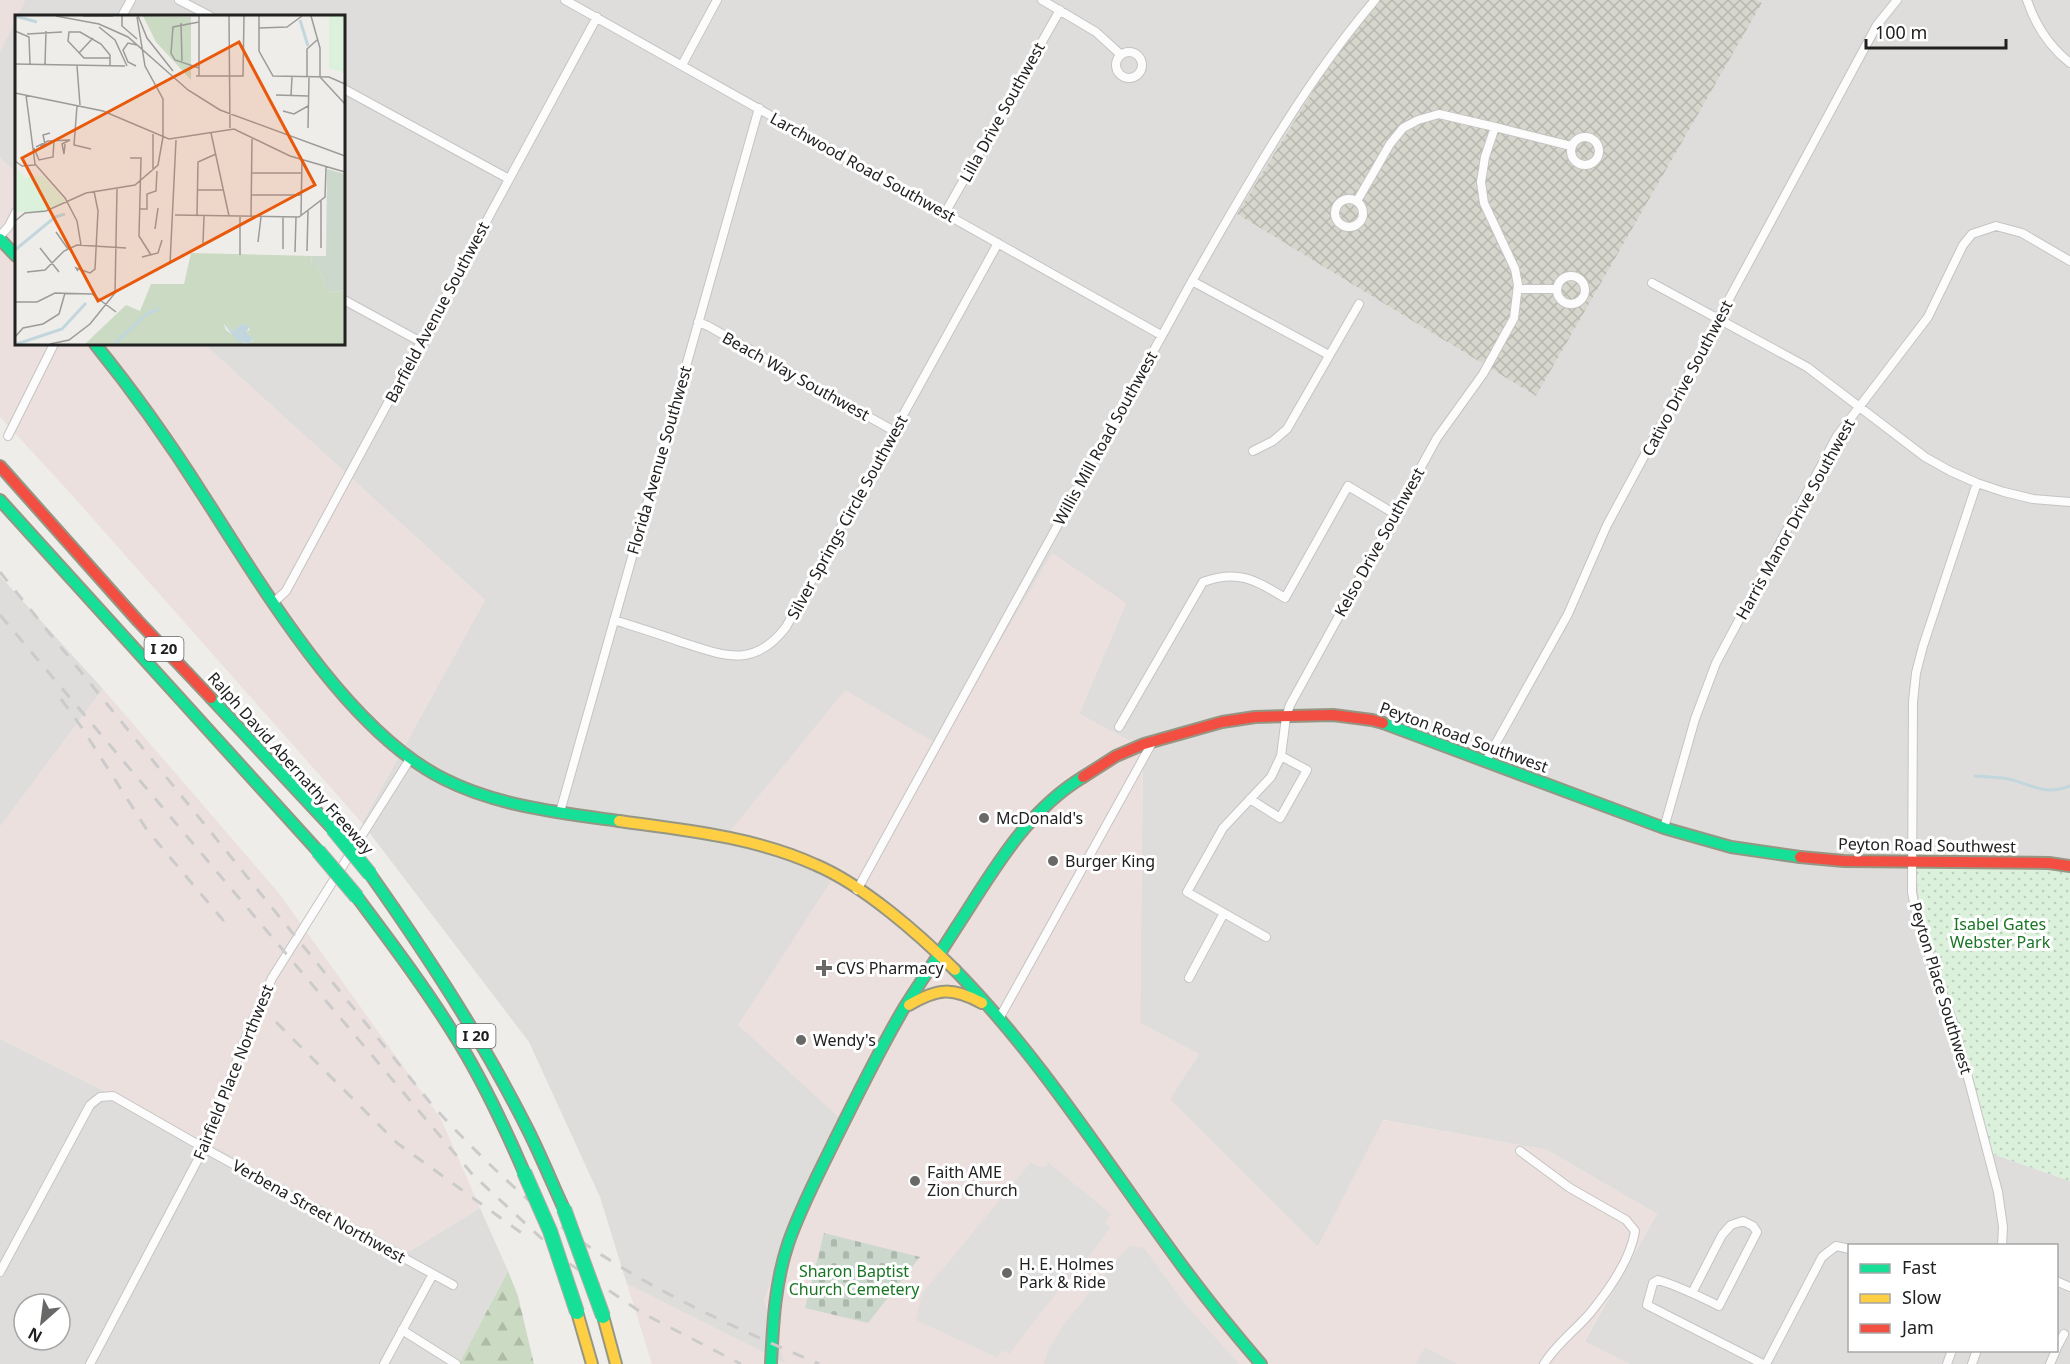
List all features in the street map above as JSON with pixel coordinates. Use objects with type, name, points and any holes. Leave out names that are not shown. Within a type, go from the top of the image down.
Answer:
[{"type":"main road","points":[[0,237],[15,255]]},
{"type":"main road","points":[[96,345],[153,420],[273,603],[313,657],[384,738],[410,759],[440,778],[474,792],[505,801],[711,836],[780,852],[819,866],[901,921],[939,954],[997,1013],[1050,1078],[1181,1267],[1261,1364]]},
{"type":"main road","name":"Ralph David Abernathy Freeway","points":[[0,466],[138,621],[333,829],[370,874],[412,932],[491,1061],[529,1132],[564,1209],[603,1316],[616,1364]]},
{"type":"main road","name":"I 20","points":[[0,500],[318,851],[357,897],[406,964],[459,1043],[524,1172],[550,1231],[592,1364]]},
{"type":"main road","name":"Peyton Road Southwest","points":[[771,1364],[773,1309],[788,1244],[803,1206],[866,1077],[905,1007],[1014,839],[1048,802],[1092,769],[1116,756],[1153,741],[1222,722],[1255,717],[1333,715],[1372,720],[1407,731],[1664,828],[1731,847],[1782,856],[1844,861],[2049,863],[2070,866]]},
{"type":"main road","points":[[905,1007],[928,993],[943,989],[963,992],[997,1013]]},
{"type":"street","points":[[123,15],[131,0]]},
{"type":"street","points":[[179,0],[208,15]]},
{"type":"street","name":"Larchwood Road Southwest","points":[[566,0],[1161,335]]},
{"type":"street","points":[[682,65],[717,0]]},
{"type":"street","points":[[1042,0],[1096,32],[1120,54]]},
{"type":"street","name":"Willis Mill Road Southwest","points":[[857,890],[1192,281],[1313,80],[1346,34],[1375,0]]},
{"type":"street","points":[[2026,0],[2034,20],[2049,43],[2070,63]]},
{"type":"street","name":"Cativo Drive Southwest","points":[[1486,761],[1568,614],[1607,525],[1877,25],[1895,1]]},
{"type":"street","name":"Lilla Drive Southwest","points":[[945,213],[1060,10]]},
{"type":"street","name":"Barfield Avenue Southwest","points":[[273,603],[286,591],[597,17]]},
{"type":"street","points":[[345,90],[509,179]]},
{"type":"street","name":"Florida Avenue Southwest","points":[[560,812],[759,108]]},
{"type":"street","points":[[1357,201],[1390,144],[1403,128],[1418,120],[1439,114],[1571,146]]},
{"type":"street","points":[[1495,127],[1485,157],[1481,182],[1484,203],[1512,260],[1518,289],[1557,290]]},
{"type":"street","points":[[0,237],[15,214]]},
{"type":"street","name":"Harris Manor Drive Southwest","points":[[1664,828],[1695,719],[1716,663],[1837,436],[1928,317],[1963,245],[1972,234],[1996,226],[2022,233],[2070,261]]},
{"type":"street","name":"Silver Springs Circle Southwest","points":[[614,620],[724,656],[747,655],[767,647],[778,638],[998,243]]},
{"type":"street","points":[[1192,281],[1331,352]]},
{"type":"street","points":[[1652,283],[1807,368],[1925,457],[1977,483],[2033,499],[2070,502]]},
{"type":"street","name":"Kelso Drive Southwest","points":[[1281,756],[1286,717],[1290,705],[1437,438],[1483,374],[1514,318],[1518,289]]},
{"type":"street","points":[[345,301],[421,342]]},
{"type":"street","points":[[1253,451],[1273,441],[1287,429],[1359,304]]},
{"type":"street","name":"Beach Way Southwest","points":[[698,322],[894,431]]},
{"type":"street","points":[[8,436],[54,345]]},
{"type":"street","name":"Peyton Place Southwest","points":[[1977,483],[1916,673],[1913,702],[1912,892],[1918,923],[1955,1028],[1998,1192],[2003,1227],[2002,1244]]},
{"type":"street","points":[[1119,727],[1203,582],[1216,577],[1232,575],[1257,581],[1285,598],[1348,486],[1395,514]]},
{"type":"street","points":[[997,1013],[1153,741]]},
{"type":"street","points":[[1250,799],[1280,818],[1307,770],[1281,756],[1271,777],[1250,799],[1223,828],[1188,892],[1266,937]]},
{"type":"street","name":"Fairfield Place Northwest","points":[[90,1364],[204,1148],[250,1026],[272,978],[410,759]]},
{"type":"street","points":[[1189,978],[1224,913]]},
{"type":"street","name":"Verbena Street Northwest","points":[[0,1272],[90,1105],[100,1097],[113,1096],[453,1285]]},
{"type":"street","points":[[1520,1151],[1570,1188],[1626,1220],[1635,1231],[1632,1246],[1608,1289],[1544,1364]]},
{"type":"street","points":[[1692,1293],[1722,1235],[1731,1225],[1743,1221],[1753,1226],[1757,1233],[1719,1306],[1673,1284],[1658,1280],[1653,1283],[1647,1305],[1765,1364],[1822,1257],[1836,1246],[1848,1249]]},
{"type":"street","points":[[384,1364],[433,1274]]},
{"type":"street","points":[[402,1330],[456,1364]]},
{"type":"street","points":[[2058,1346],[2064,1334]]},
{"type":"shaded area","points":[[0,0],[25,0],[18,15],[15,15],[15,21],[0,52]]},
{"type":"shaded area","points":[[25,0],[1369,0],[1237,214],[1536,396],[1762,3],[1757,0],[2070,0],[2070,864],[1915,861],[1920,905],[1990,1153],[2070,1181],[2070,1364],[1630,1364],[1584,1342],[1657,1214],[1547,1150],[1384,1120],[1318,1247],[1169,1099],[1199,1054],[1140,1023],[1143,748],[1079,714],[1126,603],[939,746],[723,840],[839,869],[739,1025],[847,1124],[764,1300],[786,1364],[627,1284],[600,1197],[529,1042],[362,823],[485,600],[205,345],[345,345],[345,15],[18,15]]},
{"type":"shaded area","points":[[1369,0],[1757,0],[1762,3],[1536,396],[1237,214]]},
{"type":"shaded area","points":[[15,20],[15,172],[0,158],[0,52]]},
{"type":"shaded area","points":[[0,158],[15,172],[15,345],[205,345],[485,600],[362,823],[71,494],[0,417]]},
{"type":"shaded area","points":[[1052,553],[1126,603],[1079,714],[1143,748],[1140,1023],[1199,1054],[1170,1099],[1318,1247],[1383,1120],[1547,1150],[1657,1214],[1584,1341],[1630,1364],[785,1364],[764,1300],[796,1213],[846,1124],[738,1025],[839,869],[723,840],[845,690],[939,745]]},
{"type":"shaded area","points":[[0,576],[103,689],[0,827]]},
{"type":"shaded area","points":[[103,689],[278,892],[441,1119],[480,1208],[408,1252],[210,1144],[0,1039],[0,827]]},
{"type":"shaded area","points":[[0,1039],[210,1144],[408,1252],[480,1208],[508,1271],[459,1364],[0,1364]]},
{"type":"shaded area","name":"H. E. Holmes Park & Ride","points":[[1031,1162],[1036,1166],[1045,1167],[1049,1163],[1111,1214],[1105,1222],[1110,1228],[1009,1354],[1002,1350],[998,1358],[916,1320],[922,1294]]},
{"type":"shaded area","name":"H. E. Holmes Park & Ride","points":[[1130,1246],[1144,1248],[1186,1305],[1239,1364],[1044,1364],[1048,1350],[1063,1326],[1114,1262]]},
{"type":"shaded area","points":[[627,1284],[785,1364],[652,1364]]},
{"type":"shaded area","points":[[1425,1347],[1457,1364],[1416,1364]]},
{"type":"green space","name":"Isabel Gates Webster Park","points":[[1915,861],[2070,864],[2070,1181],[1990,1153],[1927,938],[1920,905]]},
{"type":"green space","name":"Sharon Baptist Church Cemetery","points":[[824,1233],[920,1257],[868,1323],[805,1308]]},
{"type":"green space","points":[[508,1271],[518,1296],[534,1364],[459,1364]]},
{"type":"waterway","points":[[1975,776],[2009,779],[2046,790],[2070,786]]},
{"type":"railway","points":[[0,572],[432,1105],[468,1143],[526,1197],[588,1246],[643,1280],[700,1310],[819,1364]]},
{"type":"railway","points":[[0,615],[473,1175],[567,1262],[642,1313],[741,1364]]},
{"type":"railway","points":[[61,699],[147,830],[228,926]]},
{"type":"railway","points":[[276,1022],[397,1143],[527,1237]]},
{"type":"traffic: fast","points":[[0,239],[15,255]]},
{"type":"traffic: fast","points":[[96,345],[165,437],[279,612],[340,692],[373,727],[408,756],[444,779],[464,788],[530,807],[619,821]]},
{"type":"traffic: fast","points":[[0,500],[318,851]]},
{"type":"traffic: fast","points":[[211,698],[333,829]]},
{"type":"traffic: fast","points":[[1383,723],[1664,828],[1731,847],[1800,857]]},
{"type":"traffic: fast","points":[[771,1364],[777,1288],[788,1244],[809,1193],[876,1058],[904,1008],[1011,845],[1044,808],[1062,791],[1083,777]]},
{"type":"traffic: fast","points":[[333,829],[370,874]]},
{"type":"traffic: fast","points":[[318,851],[357,897]]},
{"type":"traffic: fast","points":[[370,874],[434,967],[474,1031],[528,1130],[564,1209]]},
{"type":"traffic: fast","points":[[357,897],[423,988],[460,1044],[478,1075],[524,1172]]},
{"type":"traffic: fast","points":[[955,970],[1018,1041],[1047,1078],[1186,1271],[1261,1364]]},
{"type":"traffic: fast","points":[[524,1172],[550,1231],[577,1312]]},
{"type":"traffic: fast","points":[[564,1209],[603,1316]]},
{"type":"traffic: slow","points":[[619,821],[694,831],[744,841],[793,855],[816,865],[852,885],[890,912],[955,970]]},
{"type":"traffic: slow","points":[[909,1005],[928,995],[945,992],[962,994],[982,1003]]},
{"type":"traffic: slow","points":[[577,1312],[592,1364]]},
{"type":"traffic: slow","points":[[603,1316],[616,1364]]},
{"type":"traffic: jam","points":[[0,466],[138,621],[211,698]]},
{"type":"traffic: jam","points":[[1083,777],[1116,756],[1144,744],[1222,722],[1255,717],[1333,715],[1383,723]]},
{"type":"traffic: jam","points":[[1800,857],[1844,861],[2049,863],[2070,866]]},
{"type":"place","name":"McDonald's","points":[[984,818]]},
{"type":"place","name":"Burger King","points":[[1053,861]]},
{"type":"place","name":"CVS Pharmacy","points":[[824,968]]},
{"type":"place","name":"Wendy's","points":[[801,1040]]},
{"type":"place","name":"Faith AME Zion Church","points":[[915,1181]]},
{"type":"place","name":"H. E. Holmes Park & Ride","points":[[1007,1273]]}]
